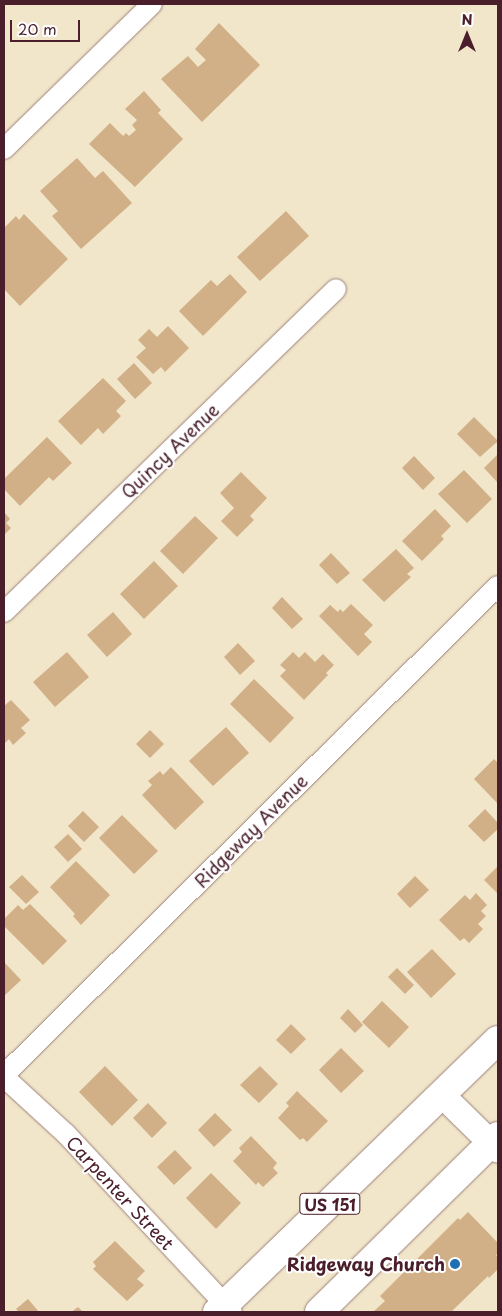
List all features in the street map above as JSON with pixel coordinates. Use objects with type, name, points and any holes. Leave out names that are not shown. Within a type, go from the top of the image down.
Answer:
[{"type":"main road","name":"US 151","points":[[225,1310],[498,1040]]},
{"type":"main road","points":[[319,1312],[496,1143]]},
{"type":"street","points":[[4,149],[145,10],[165,4]]},
{"type":"street","name":"Quincy Avenue","points":[[4,612],[336,289]]},
{"type":"street","name":"Ridgeway Avenue","points":[[4,1076],[498,586]]},
{"type":"street","name":"Carpenter Street","points":[[4,1076],[66,1134],[225,1310]]},
{"type":"street","points":[[442,1095],[496,1143]]},
{"type":"building","points":[[219,23],[260,65],[202,122],[161,79],[188,56],[198,67],[206,60],[195,49]]},
{"type":"building","points":[[144,91],[161,110],[158,113],[183,139],[135,187],[89,144],[110,123],[123,136],[126,133],[129,136],[136,130],[132,125],[137,120],[125,109]]},
{"type":"building","points":[[77,158],[95,178],[103,171],[132,203],[81,249],[52,216],[58,211],[40,191]]},
{"type":"building","points":[[286,211],[309,236],[260,281],[237,257]]},
{"type":"building","points":[[24,214],[68,259],[20,306],[4,289],[4,228],[16,216],[19,220]]},
{"type":"building","points":[[230,274],[247,292],[203,336],[179,311],[211,280],[217,286]]},
{"type":"building","points":[[168,326],[189,348],[165,372],[161,367],[153,374],[136,357],[146,348],[138,340],[149,329],[157,337]]},
{"type":"building","points":[[134,363],[152,383],[135,399],[117,379]]},
{"type":"building","points":[[103,378],[126,401],[116,411],[121,416],[103,434],[98,428],[81,445],[58,421]]},
{"type":"building","points":[[474,417],[498,441],[480,457],[457,434]]},
{"type":"building","points":[[47,437],[72,463],[53,481],[49,477],[20,506],[4,489],[4,479]]},
{"type":"building","points":[[498,454],[498,483],[484,468]]},
{"type":"building","points":[[414,456],[435,478],[423,490],[402,468]]},
{"type":"building","points":[[464,470],[492,499],[467,523],[438,494]]},
{"type":"building","points":[[241,472],[267,498],[250,516],[254,520],[237,537],[221,521],[234,508],[220,493]]},
{"type":"building","points":[[435,509],[451,526],[441,536],[444,539],[422,561],[402,541]]},
{"type":"building","points":[[4,512],[10,519],[6,523],[11,528],[4,535]]},
{"type":"building","points":[[195,516],[218,538],[183,574],[160,551]]},
{"type":"building","points":[[396,549],[414,568],[407,574],[411,577],[384,602],[362,580]]},
{"type":"building","points":[[331,553],[350,573],[337,584],[319,565]]},
{"type":"building","points":[[154,561],[178,586],[144,619],[120,594]]},
{"type":"building","points":[[282,597],[303,619],[292,629],[272,608]]},
{"type":"building","points":[[351,604],[373,625],[364,634],[372,642],[358,656],[319,616],[330,605],[338,612],[340,609],[343,612]]},
{"type":"building","points":[[113,612],[132,634],[107,657],[87,635]]},
{"type":"building","points":[[238,643],[255,661],[240,675],[224,657]]},
{"type":"building","points":[[67,652],[89,677],[55,707],[33,682]]},
{"type":"building","points":[[293,652],[299,658],[305,652],[315,662],[323,654],[334,665],[326,673],[328,675],[304,700],[280,676],[286,670],[280,665]]},
{"type":"building","points":[[254,679],[294,718],[270,743],[230,704]]},
{"type":"building","points":[[11,700],[30,720],[21,728],[26,733],[13,745],[9,739],[4,744],[4,706]]},
{"type":"building","points":[[226,727],[249,753],[213,786],[189,761]]},
{"type":"building","points":[[150,730],[164,744],[150,758],[136,744]]},
{"type":"building","points":[[494,759],[498,763],[498,804],[474,779]]},
{"type":"building","points":[[171,767],[204,802],[175,830],[142,795],[152,785],[148,781],[160,771],[163,775]]},
{"type":"building","points":[[485,809],[498,823],[498,829],[484,842],[468,826]]},
{"type":"building","points":[[83,811],[99,827],[84,842],[68,826]]},
{"type":"building","points":[[122,815],[158,851],[134,874],[99,838]]},
{"type":"building","points":[[68,834],[82,849],[68,862],[54,847]]},
{"type":"building","points":[[76,861],[110,895],[81,925],[73,916],[75,914],[50,887]]},
{"type":"building","points":[[498,866],[498,894],[484,880]]},
{"type":"building","points":[[22,875],[39,892],[26,904],[9,887]]},
{"type":"building","points":[[415,876],[429,890],[410,908],[397,894]]},
{"type":"building","points":[[476,893],[487,905],[481,911],[486,916],[478,924],[483,929],[469,943],[464,938],[460,941],[439,920],[465,895],[470,900]]},
{"type":"building","points":[[30,904],[67,941],[43,965],[4,926],[4,919],[18,905],[23,910]]},
{"type":"building","points":[[432,949],[456,974],[431,998],[407,972]]},
{"type":"building","points":[[4,962],[21,980],[4,996]]},
{"type":"building","points":[[397,968],[414,985],[405,994],[388,977]]},
{"type":"building","points":[[382,1001],[409,1027],[389,1048],[362,1022]]},
{"type":"building","points":[[348,1009],[363,1025],[355,1033],[340,1018]]},
{"type":"building","points":[[291,1024],[306,1039],[291,1054],[276,1040]]},
{"type":"building","points":[[341,1048],[364,1071],[341,1093],[319,1070]]},
{"type":"building","points":[[105,1066],[138,1100],[112,1126],[79,1092]]},
{"type":"building","points":[[260,1066],[278,1084],[259,1103],[240,1085]]},
{"type":"building","points":[[297,1091],[328,1121],[307,1142],[303,1138],[300,1140],[278,1118],[289,1106],[286,1103]]},
{"type":"building","points":[[148,1103],[167,1123],[152,1138],[133,1118]]},
{"type":"building","points":[[215,1113],[232,1130],[214,1147],[198,1130]]},
{"type":"building","points":[[251,1136],[277,1163],[273,1168],[278,1173],[263,1187],[258,1182],[256,1185],[233,1161],[242,1152],[239,1148]]},
{"type":"building","points":[[175,1150],[192,1168],[174,1185],[157,1167]]},
{"type":"building","points":[[211,1173],[241,1203],[216,1229],[186,1198]]},
{"type":"building","name":"Ridgeway Church","points":[[468,1212],[498,1243],[498,1253],[496,1255],[498,1258],[498,1269],[489,1278],[488,1276],[451,1312],[373,1312],[385,1301],[380,1296],[458,1218],[460,1220]]},
{"type":"building","points":[[115,1241],[145,1271],[137,1279],[144,1285],[127,1301],[93,1269],[96,1266],[93,1262]]},
{"type":"building","points":[[28,1299],[39,1312],[19,1312],[16,1309]]},
{"type":"building","points":[[78,1307],[83,1312],[72,1312],[74,1310]]},
{"type":"place","name":"Ridgeway Church","points":[[455,1264]]}]
